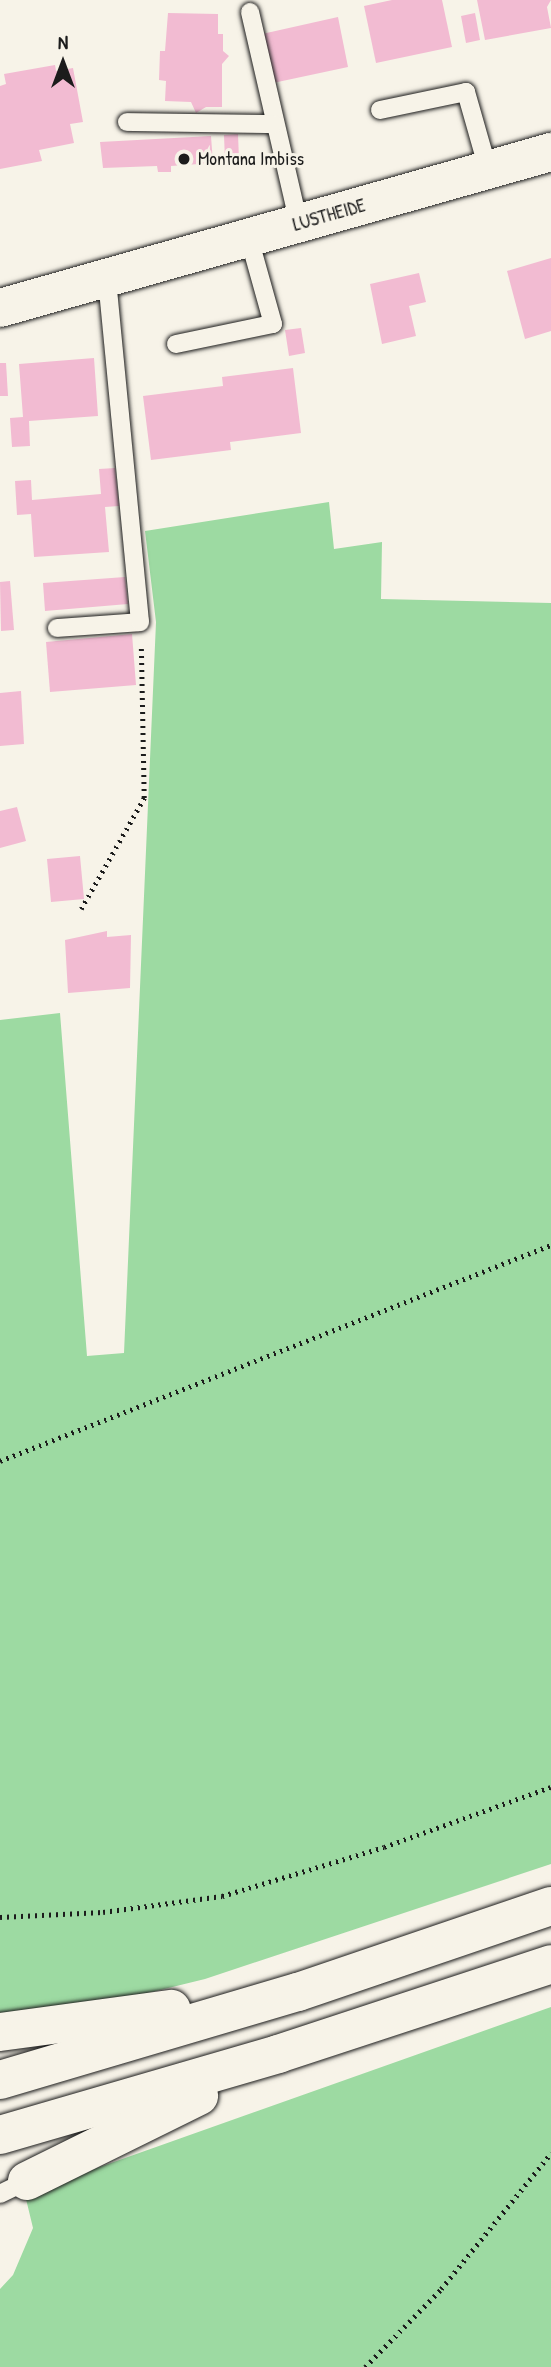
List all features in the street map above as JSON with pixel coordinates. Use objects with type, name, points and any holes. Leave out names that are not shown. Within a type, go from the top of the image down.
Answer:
[{"type":"main road","name":"LUSTHEIDE","points":[[0,308],[551,152]]},
{"type":"main road","points":[[0,2080],[298,1992],[551,1906]]},
{"type":"main road","points":[[0,2135],[278,2054],[551,1964]]},
{"type":"main road","points":[[0,2032],[298,1992]]},
{"type":"main road","points":[[13,2187],[278,2054]]},
{"type":"lane","points":[[250,12],[273,124],[299,224]]},
{"type":"lane","points":[[380,110],[466,92],[488,169]]},
{"type":"lane","points":[[127,122],[273,124]]},
{"type":"lane","points":[[176,344],[273,324],[248,238]]},
{"type":"lane","points":[[57,628],[140,621],[107,277]]},
{"type":"path","points":[[81,909],[144,798],[140,621]]},
{"type":"path","points":[[0,1461],[551,1245]]},
{"type":"path","points":[[0,1917],[103,1912],[222,1896],[384,1847],[551,1787]]},
{"type":"path","points":[[365,2367],[441,2289],[551,2153]]},
{"type":"green space","points":[[329,502],[334,549],[382,542],[381,599],[551,603],[551,1864],[205,1979],[111,2002],[0,2021],[0,1020],[60,1013],[87,1356],[124,1353],[156,622],[145,531]]},
{"type":"green space","points":[[551,2007],[551,2367],[0,2367],[0,2289],[13,2275],[33,2228],[26,2199],[35,2190]]},
{"type":"building","points":[[392,0],[442,0],[452,47],[376,63],[364,6]]},
{"type":"building","points":[[477,0],[551,0],[547,7],[551,28],[485,40]]},
{"type":"building","points":[[168,13],[218,14],[218,34],[223,34],[223,51],[229,56],[222,64],[222,107],[206,107],[196,113],[191,102],[165,101],[166,81],[159,80],[160,51],[165,51]]},
{"type":"building","points":[[475,13],[480,40],[466,43],[461,16]]},
{"type":"building","points":[[338,17],[348,67],[273,83],[262,34]]},
{"type":"building","points":[[55,65],[56,71],[73,68],[83,122],[70,124],[74,143],[39,150],[42,161],[0,169],[0,86],[6,84],[4,74]]},
{"type":"building","points":[[238,134],[239,160],[225,161],[224,135]]},
{"type":"building","points":[[211,136],[213,163],[171,166],[171,172],[158,172],[157,166],[103,168],[100,142]]},
{"type":"building","points":[[551,258],[551,331],[525,339],[507,271]]},
{"type":"building","points":[[419,273],[426,302],[409,306],[416,336],[382,344],[370,284]]},
{"type":"building","points":[[301,328],[305,353],[289,356],[285,330]]},
{"type":"building","points":[[94,358],[98,416],[29,421],[30,446],[12,447],[10,418],[23,417],[19,364]]},
{"type":"building","points":[[0,363],[6,363],[8,396],[0,396]]},
{"type":"building","points":[[293,368],[301,433],[230,442],[231,450],[151,460],[143,396],[223,386],[222,377]]},
{"type":"building","points":[[115,468],[119,506],[105,507],[109,552],[34,557],[31,514],[17,515],[15,481],[31,480],[32,500],[101,494],[99,469]]},
{"type":"building","points":[[125,577],[128,604],[45,611],[43,583]]},
{"type":"building","points":[[10,581],[14,630],[1,631],[0,582]]},
{"type":"building","points":[[132,634],[136,685],[50,692],[46,642]]},
{"type":"building","points":[[21,691],[24,744],[0,746],[0,693]]},
{"type":"building","points":[[17,807],[26,841],[0,848],[0,811]]},
{"type":"building","points":[[80,856],[84,899],[51,902],[47,859]]},
{"type":"building","points":[[107,931],[107,937],[131,935],[130,988],[68,993],[65,940]]},
{"type":"place","name":"Montana Imbiss","points":[[184,159]]}]
